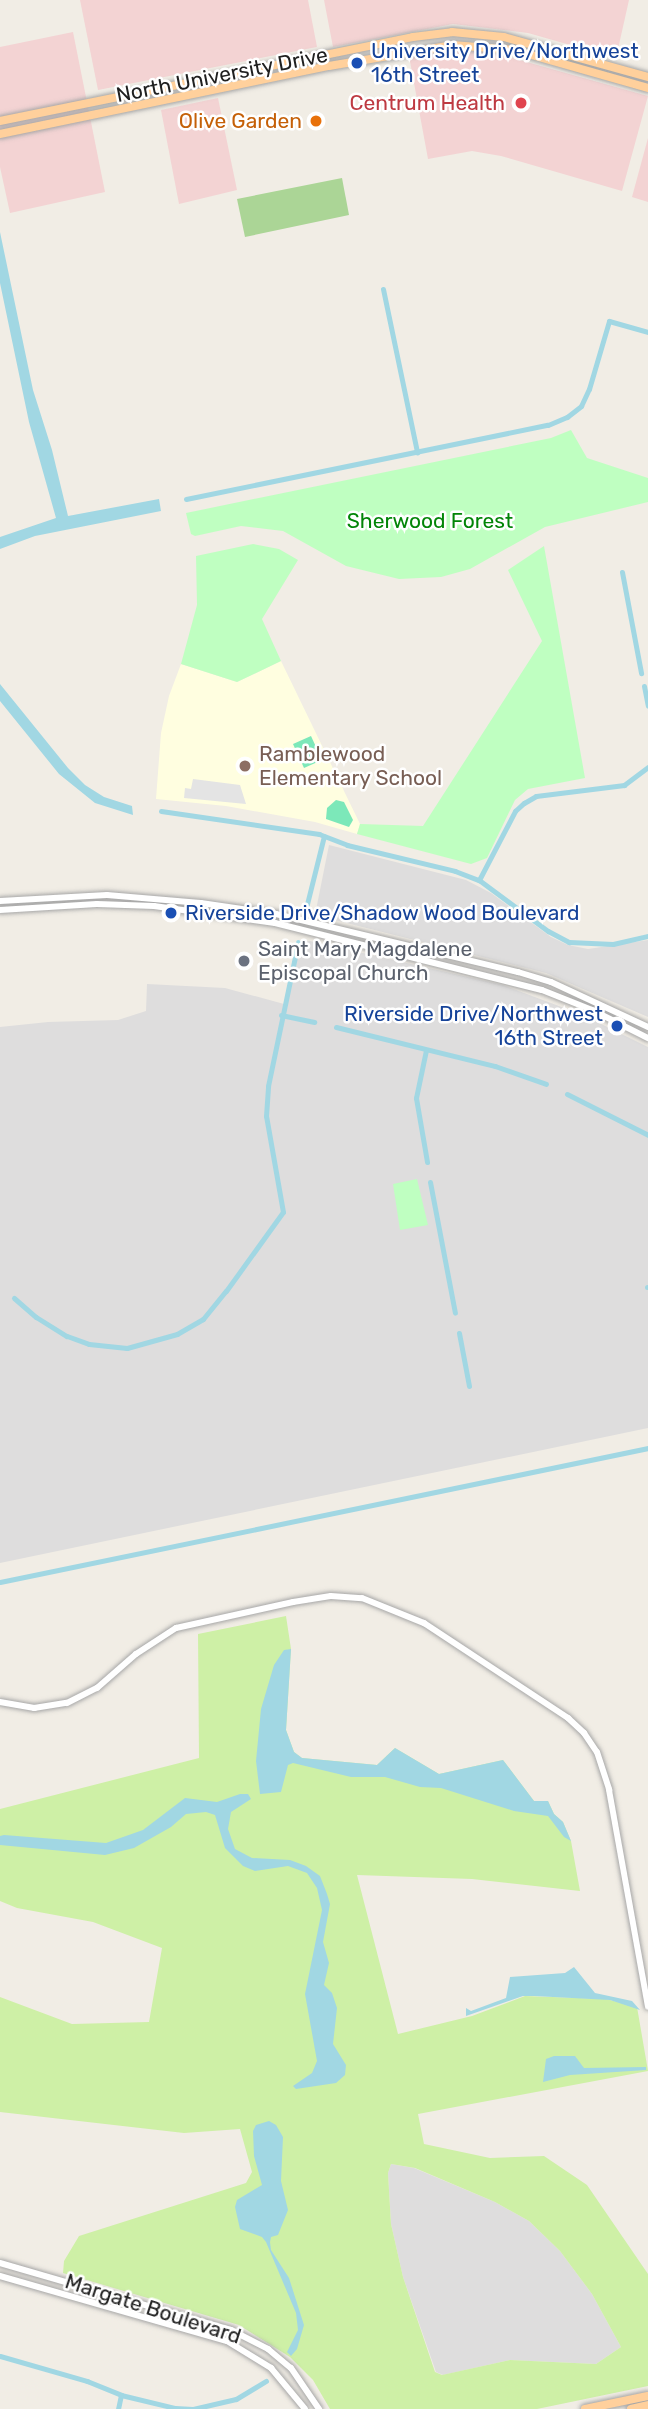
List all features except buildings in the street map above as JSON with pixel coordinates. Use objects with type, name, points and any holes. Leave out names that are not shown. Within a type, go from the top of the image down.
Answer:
[{"type":"main road","name":"North University Drive","points":[[0,121],[360,47],[452,32],[504,37],[648,77]]},
{"type":"main road","points":[[478,45],[504,37]]},
{"type":"main road","points":[[501,48],[511,44],[533,45]]},
{"type":"main road","name":"North University Drive","points":[[0,134],[414,50],[478,45],[501,48],[648,88]]},
{"type":"main road","points":[[329,66],[334,57],[360,47]]},
{"type":"main road","points":[[301,72],[322,61],[327,54]]},
{"type":"main road","points":[[585,2409],[648,2396]]},
{"type":"main road","points":[[631,2409],[648,2406]]},
{"type":"street","points":[[0,901],[107,895],[201,902],[276,914],[529,975],[594,1000],[648,1027]]},
{"type":"street","points":[[0,910],[97,904],[155,906],[275,923],[541,990],[592,1010],[648,1038]]},
{"type":"street","points":[[0,1702],[34,1708],[67,1703],[97,1688],[138,1653],[176,1628],[249,1611],[331,1597],[362,1598],[424,1623],[568,1718],[584,1733],[602,1762],[648,2007]]},
{"type":"street","name":"Margate Boulevard","points":[[0,2263],[231,2330],[268,2349],[291,2368],[319,2409]]},
{"type":"street","name":"Margate Boulevard","points":[[0,2276],[227,2341],[271,2368],[305,2409]]},
{"type":"shaded area","points":[[80,0],[308,0],[317,47],[98,90]]},
{"type":"shaded area","points":[[324,0],[629,0],[616,58],[528,33],[453,24],[333,47]]},
{"type":"shaded area","points":[[73,32],[105,192],[10,213],[0,167],[0,47]]},
{"type":"shaded area","points":[[457,50],[487,51],[648,96],[622,191],[501,156],[472,151],[428,159],[409,56]]},
{"type":"shaded area","points":[[218,98],[237,190],[179,204],[161,110]]},
{"type":"shaded area","points":[[648,138],[648,202],[632,197]]},
{"type":"shaded area","name":"Ramblewood Elementary School","points":[[281,661],[360,824],[357,834],[315,822],[226,806],[156,799],[161,733],[169,696],[181,664],[237,682]]},
{"type":"shaded area","points":[[193,779],[240,785],[246,804],[184,798],[185,788],[191,789]]},
{"type":"shaded area","points":[[329,845],[466,880],[491,893],[551,937],[568,945],[588,949],[648,940],[648,1017],[546,973],[315,915]]},
{"type":"shaded area","points":[[310,941],[503,985],[583,1015],[648,1047],[648,1428],[0,1563],[0,1027],[48,1022],[118,1020],[146,1011],[147,984],[225,988],[284,1004],[298,942]]},
{"type":"shaded area","points":[[391,2164],[414,2168],[495,2202],[529,2221],[560,2251],[592,2294],[621,2347],[596,2364],[510,2360],[443,2375],[436,2372],[403,2277],[391,2224],[388,2173]]},
{"type":"green space","points":[[342,178],[349,215],[245,237],[237,199]]},
{"type":"green space","name":"Sherwood Forest","points":[[571,430],[587,458],[648,478],[648,502],[545,527],[470,569],[441,577],[399,579],[346,566],[283,531],[241,526],[195,536],[191,534],[186,513],[551,438]]},
{"type":"green space","name":"Sherwood Forest","points":[[253,544],[279,549],[298,560],[262,619],[281,661],[237,682],[181,664],[197,605],[196,556]]},
{"type":"green space","name":"Sherwood Forest","points":[[544,546],[585,778],[528,789],[515,800],[487,858],[471,864],[357,834],[360,824],[423,826],[542,641],[508,570]]},
{"type":"green space","points":[[311,736],[322,760],[304,768],[293,744]]},
{"type":"green space","points":[[336,800],[344,802],[353,820],[349,827],[326,819],[327,808]]},
{"type":"green space","points":[[417,1179],[428,1225],[400,1230],[393,1184]]},
{"type":"green space","points":[[286,1616],[291,1649],[286,1730],[294,1752],[302,1758],[377,1765],[395,1748],[439,1774],[503,1760],[534,1801],[548,1801],[554,1814],[563,1822],[571,1841],[580,1891],[472,1879],[357,1875],[398,2034],[472,2016],[525,1996],[606,1999],[637,2007],[648,2071],[418,2114],[424,2144],[490,2158],[544,2156],[587,2185],[648,2274],[648,2386],[537,2409],[330,2409],[313,2380],[290,2357],[239,2325],[63,2273],[64,2261],[79,2236],[246,2183],[252,2172],[240,2129],[184,2133],[0,2112],[0,1997],[72,2024],[149,2022],[162,1948],[93,1922],[17,1908],[0,1901],[0,1809],[199,1758],[198,1634]],"holes":[[[391,2164],[415,2168],[495,2202],[529,2221],[560,2251],[592,2294],[621,2347],[596,2364],[510,2360],[442,2375],[435,2372],[403,2277],[391,2224],[388,2173]]]},
{"type":"water","points":[[0,232],[33,390],[52,450],[68,516],[159,499],[161,511],[35,536],[0,549],[0,537],[56,518],[29,422],[0,283]]},
{"type":"water","points":[[0,684],[85,785],[104,797],[132,806],[133,815],[95,803],[59,774],[0,701]]},
{"type":"water","points":[[291,1649],[286,1730],[294,1752],[302,1758],[377,1765],[395,1748],[439,1774],[503,1760],[534,1801],[548,1801],[554,1814],[563,1822],[571,1841],[564,1837],[548,1816],[514,1811],[441,1788],[420,1787],[385,1777],[351,1777],[293,1763],[288,1765],[281,1792],[260,1794],[256,1761],[261,1709],[274,1665],[284,1650]]},
{"type":"water","points":[[248,1794],[251,1799],[231,1812],[228,1829],[235,1849],[252,1858],[290,1860],[306,1866],[320,1876],[327,1894],[330,1904],[323,1942],[329,1963],[324,1985],[332,1993],[337,2008],[333,2044],[346,2065],[345,2075],[336,2083],[296,2089],[293,2086],[312,2073],[317,2061],[305,1994],[322,1910],[317,1888],[307,1873],[288,1866],[255,1871],[243,1866],[225,1848],[215,1815],[206,1812],[186,1814],[171,1827],[134,1848],[105,1855],[0,1845],[0,1836],[4,1835],[106,1843],[143,1830],[185,1798],[217,1802]]},
{"type":"water","points":[[574,1967],[595,1993],[632,2001],[640,2010],[610,2000],[523,1996],[466,2016],[466,2008],[471,2011],[506,1998],[510,1977],[565,1973]]},
{"type":"water","points":[[554,2056],[575,2056],[584,2068],[646,2067],[646,2070],[570,2075],[543,2082],[546,2059]]},
{"type":"water","points":[[269,2121],[276,2125],[283,2137],[281,2181],[288,2210],[278,2235],[271,2237],[271,2250],[289,2278],[304,2325],[297,2349],[291,2356],[287,2352],[298,2330],[296,2313],[266,2242],[262,2237],[240,2229],[235,2207],[237,2200],[262,2185],[254,2156],[253,2131],[256,2125]]},
{"type":"waterway","points":[[383,289],[417,452]]},
{"type":"waterway","points":[[186,499],[548,425],[567,417],[581,406],[589,389],[609,321],[648,332]]},
{"type":"waterway","points":[[622,572],[641,673]]},
{"type":"waterway","points":[[644,686],[648,706]]},
{"type":"waterway","points":[[479,880],[515,811],[524,803],[536,796],[624,785],[648,767]]},
{"type":"waterway","points":[[161,811],[319,834],[347,845],[455,871],[479,880],[548,931],[569,942],[613,944],[648,936]]},
{"type":"waterway","points":[[306,908],[324,836]]},
{"type":"waterway","points":[[14,1298],[36,1317],[67,1336],[89,1344],[127,1348],[177,1334],[203,1319],[226,1291],[283,1212],[266,1116],[268,1086],[298,942]]},
{"type":"waterway","points":[[281,1015],[314,1022]]},
{"type":"waterway","points":[[336,1027],[495,1066],[546,1084]]},
{"type":"waterway","points":[[426,1050],[416,1098],[427,1162]]},
{"type":"waterway","points":[[567,1094],[648,1135]]},
{"type":"waterway","points":[[430,1182],[455,1313]]},
{"type":"waterway","points":[[459,1333],[469,1386]]},
{"type":"waterway","points":[[0,1582],[648,1448]]},
{"type":"waterway","points":[[0,2356],[87,2381],[121,2395],[175,2408],[193,2409],[236,2399],[266,2381]]},
{"type":"waterway","points":[[118,2409],[121,2395]]},
{"type":"place","name":"University Drive/Northwest 16th Street","points":[[357,63]]},
{"type":"place","name":"Centrum Health","points":[[521,103]]},
{"type":"place","name":"Olive Garden","points":[[316,121]]},
{"type":"place","name":"Ramblewood Elementary School","points":[[245,766]]},
{"type":"place","name":"Riverside Drive/Shadow Wood Boulevard","points":[[171,913]]},
{"type":"place","name":"Saint Mary Magdalene Episcopal Church","points":[[244,961]]},
{"type":"place","name":"Riverside Drive/Northwest 16th Street","points":[[617,1026]]}]
